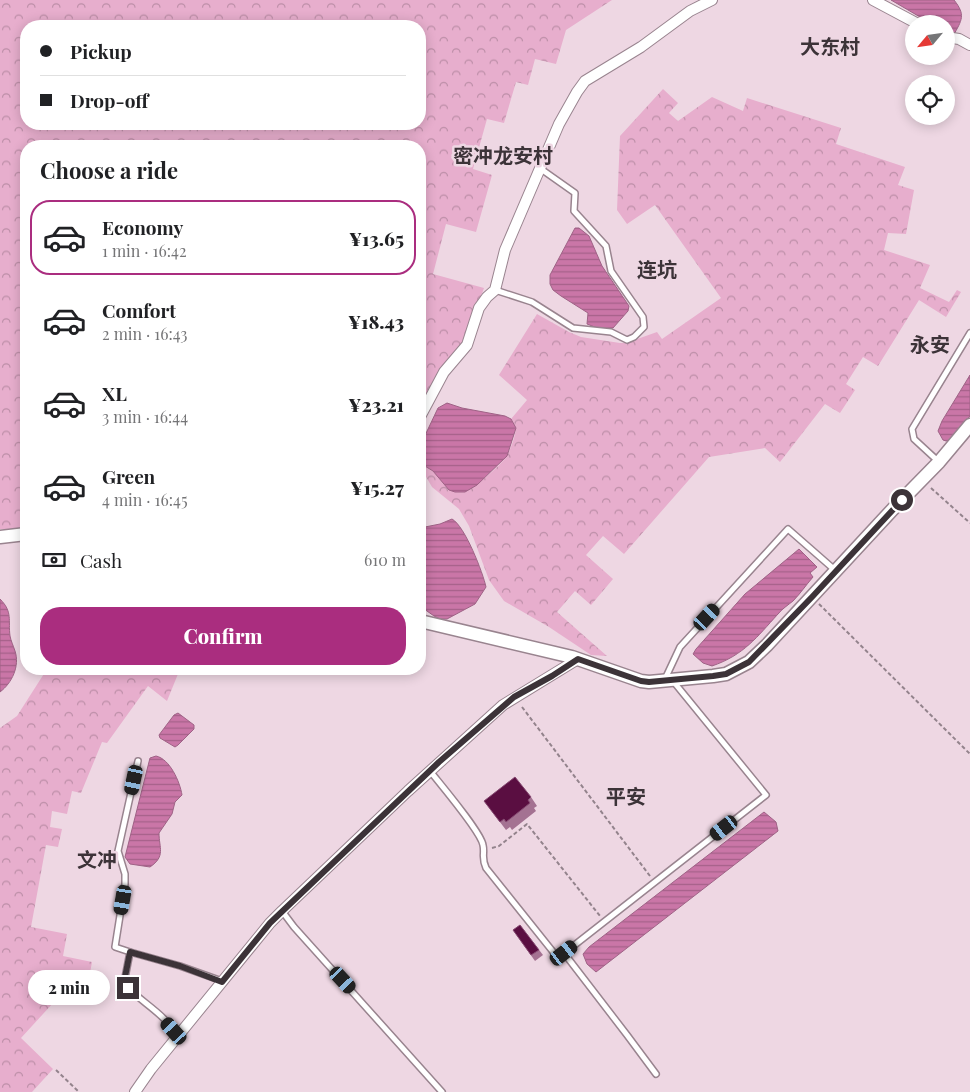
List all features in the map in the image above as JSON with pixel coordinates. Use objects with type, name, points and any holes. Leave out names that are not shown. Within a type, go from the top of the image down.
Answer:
[{"type":"street","points":[[426,406],[444,372],[466,345],[479,308],[495,290],[505,250],[559,124],[577,92],[585,81],[641,47],[702,4],[712,0]]},
{"type":"street","points":[[873,0],[905,17]]},
{"type":"street","points":[[955,38],[970,45]]},
{"type":"street","points":[[426,622],[578,659],[641,681],[668,681],[713,676],[737,669],[749,662],[767,645],[939,462],[970,425]]},
{"type":"street","points":[[0,537],[20,535]]},
{"type":"street","points":[[135,1092],[139,1084],[270,923],[282,911],[430,771],[514,697],[578,659]]},
{"type":"lane","points":[[495,290],[532,302],[573,328],[611,332],[627,340],[634,337],[644,327],[643,317],[611,271],[606,246],[574,211],[576,194],[541,169]]},
{"type":"lane","points":[[939,462],[914,438],[912,429],[970,333]]},
{"type":"lane","points":[[430,771],[477,832],[483,844],[482,859],[486,868],[558,958],[766,795],[668,681],[680,647],[788,529],[836,571]]},
{"type":"lane","points":[[138,762],[118,851],[126,884],[115,946],[180,966],[222,982]]},
{"type":"lane","points":[[282,911],[294,927],[442,1092]]},
{"type":"lane","points":[[130,952],[124,982],[162,1017],[178,1038]]},
{"type":"lane","points":[[564,953],[656,1074]]},
{"type":"path","points":[[921,480],[970,523]]},
{"type":"path","points":[[812,597],[970,754]]},
{"type":"path","points":[[514,697],[655,882]]},
{"type":"path","points":[[483,851],[499,846],[527,824],[605,921]]},
{"type":"path","points":[[56,1070],[79,1092]]},
{"type":"green space","points":[[0,0],[612,0],[566,30],[556,64],[535,59],[528,85],[516,82],[504,123],[487,119],[473,169],[492,175],[476,232],[446,224],[433,274],[484,288],[466,338],[426,400],[426,140],[20,140],[20,529],[0,529]]},
{"type":"green space","points":[[663,89],[678,103],[669,113],[678,121],[712,97],[743,111],[747,98],[841,128],[836,144],[905,167],[898,185],[914,190],[906,234],[888,233],[884,250],[930,265],[920,288],[949,302],[957,290],[961,292],[946,317],[919,300],[878,366],[863,357],[846,384],[855,390],[840,413],[825,404],[780,462],[765,448],[709,457],[624,554],[603,536],[586,555],[613,579],[591,605],[575,591],[557,612],[607,656],[591,655],[549,627],[504,601],[489,580],[469,526],[459,509],[432,487],[426,477],[426,467],[449,487],[460,492],[477,484],[506,457],[516,428],[511,419],[527,400],[499,375],[537,314],[581,337],[626,343],[657,332],[662,339],[721,298],[655,205],[627,224],[617,210],[620,136]]},
{"type":"green space","points":[[43,675],[178,675],[167,701],[148,686],[107,743],[102,742],[81,793],[72,791],[67,814],[52,811],[50,827],[62,829],[58,847],[46,845],[31,927],[67,934],[63,956],[92,962],[88,984],[54,972],[39,988],[54,1002],[21,1038],[53,1069],[32,1092],[0,1092],[0,728],[17,716]]},
{"type":"shaded area","points":[[891,0],[954,0],[960,10],[961,18],[955,32],[955,15],[917,15]]},
{"type":"shaded area","points":[[575,228],[579,228],[589,236],[602,266],[629,306],[628,311],[613,328],[600,329],[587,324],[588,313],[553,290],[550,284],[550,275]]},
{"type":"shaded area","points":[[970,375],[970,416],[950,440],[943,440],[938,431],[942,421]]},
{"type":"shaded area","points":[[447,403],[462,408],[505,416],[511,419],[516,428],[507,456],[477,485],[465,492],[449,490],[433,471],[426,467],[426,433],[438,408]]},
{"type":"shaded area","points":[[452,519],[457,523],[468,540],[486,587],[475,604],[447,619],[440,619],[426,610],[426,527]]},
{"type":"shaded area","points":[[799,549],[817,567],[810,573],[813,577],[796,598],[781,610],[756,638],[741,651],[723,662],[712,666],[703,663],[693,654],[745,594]]},
{"type":"shaded area","points":[[0,599],[7,608],[9,616],[10,636],[15,651],[16,668],[8,684],[0,692]]},
{"type":"shaded area","points":[[178,713],[194,725],[194,729],[175,747],[160,738],[159,735],[174,715]]},
{"type":"shaded area","points":[[156,756],[170,766],[177,778],[182,795],[175,802],[172,814],[159,833],[160,855],[150,867],[130,864],[125,857],[150,758]]},
{"type":"shaded area","points":[[764,812],[776,822],[778,831],[596,972],[587,964],[583,954],[589,947]]},
{"type":"building","points":[[515,777],[531,797],[528,800],[530,803],[506,822],[504,819],[500,822],[484,801]]},
{"type":"building","points":[[520,925],[539,950],[531,955],[513,930]]},
{"type":"district","name":"大东村","points":[[830,47]]},
{"type":"district","name":"密冲龙安村","points":[[503,156]]},
{"type":"district","name":"连坑","points":[[657,270]]},
{"type":"district","name":"永安","points":[[930,345]]},
{"type":"district","name":"平安","points":[[626,797]]},
{"type":"district","name":"文冲","points":[[97,860]]},
{"type":"route","points":[[128,988],[124,982],[130,952],[180,966],[222,982],[270,923],[408,790],[514,697],[578,659],[641,681],[649,682],[726,674],[749,662],[902,500]]}]
